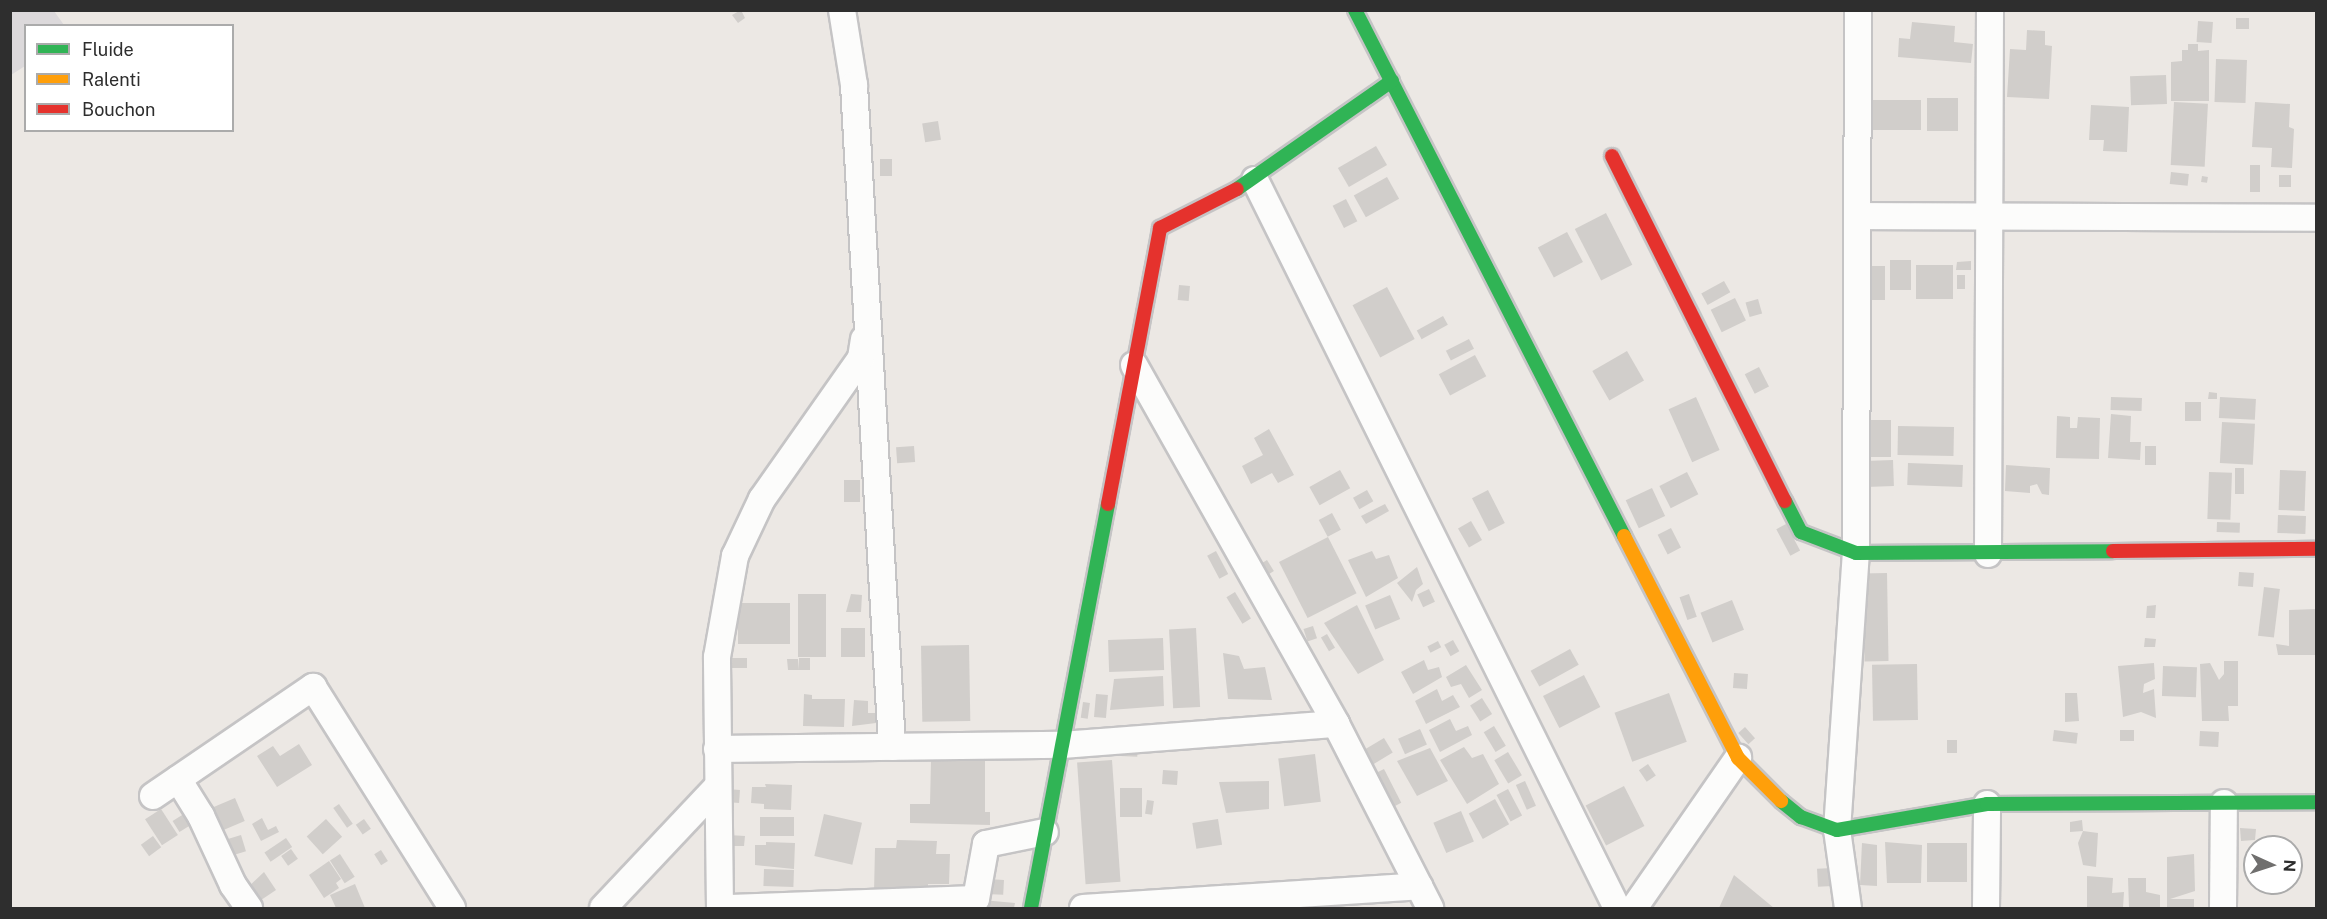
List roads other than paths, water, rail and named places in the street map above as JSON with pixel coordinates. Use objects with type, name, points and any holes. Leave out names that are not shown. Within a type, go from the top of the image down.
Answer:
[{"type":"street","points":[[842,10],[854,85],[892,747]]},
{"type":"street","points":[[1355,10],[1738,758],[1773,795],[1801,817],[1837,830],[1987,804],[2316,802]]},
{"type":"street","points":[[1848,909],[1837,830],[1856,553],[1858,10]]},
{"type":"street","points":[[1988,554],[1990,10]]},
{"type":"street","points":[[1031,909],[1160,228],[1255,180],[1392,81]]},
{"type":"street","points":[[1612,156],[1801,532],[1856,553],[1988,554],[2316,549]]},
{"type":"street","points":[[1255,180],[1617,909]]},
{"type":"street","points":[[1857,216],[2316,218]]},
{"type":"street","points":[[720,909],[717,657],[735,556],[762,499],[861,358],[867,319]]},
{"type":"street","points":[[1134,365],[1336,724],[1430,909]]},
{"type":"street","points":[[153,796],[313,687],[452,909]]},
{"type":"street","points":[[717,749],[1062,745],[1336,724]]},
{"type":"street","points":[[1634,909],[1738,758]]},
{"type":"street","points":[[177,779],[201,816],[233,885],[249,909]]},
{"type":"street","points":[[603,909],[717,787]]},
{"type":"street","points":[[2223,909],[2224,803]]},
{"type":"street","points":[[1986,909],[1987,804]]},
{"type":"street","points":[[730,909],[976,899],[986,844],[1046,832]]},
{"type":"street","points":[[1083,909],[1419,886]]}]
